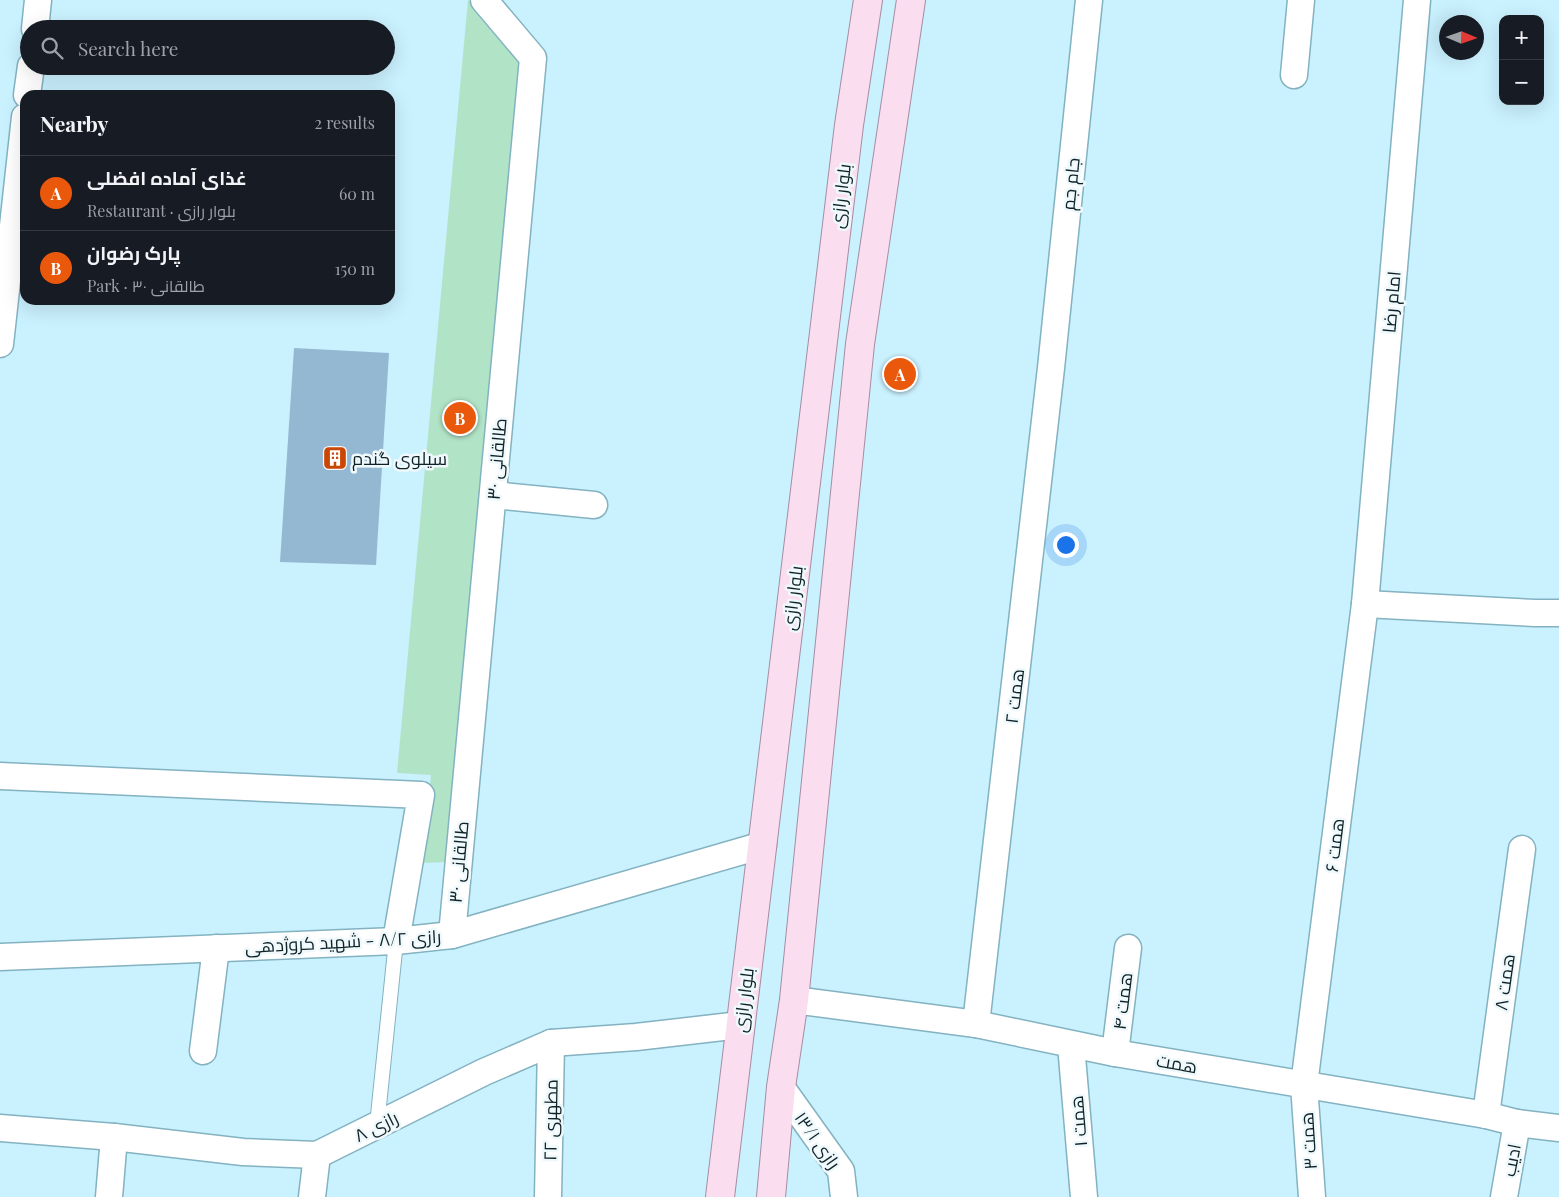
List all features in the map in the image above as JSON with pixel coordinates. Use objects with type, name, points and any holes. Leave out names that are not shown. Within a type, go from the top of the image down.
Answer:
[{"type":"main road","name":"بلوار رازی","points":[[720,1197],[849,124],[868,0]]},
{"type":"main road","points":[[771,1197],[781,1087],[794,1000],[860,344],[911,0]]},
{"type":"main road","points":[[823,340],[860,344]]},
{"type":"street","points":[[36,20],[38,0]]},
{"type":"street","name":"طالقانی ۳۰","points":[[452,935],[533,58],[484,0]]},
{"type":"street","name":"جام جم","points":[[1051,368],[1089,0]]},
{"type":"street","points":[[1294,75],[1301,0]]},
{"type":"street","name":"امام رضا","points":[[1364,604],[1417,0]]},
{"type":"street","points":[[29,90],[30,75]]},
{"type":"street","points":[[0,344],[20,162]]},
{"type":"street","name":"همت ۲","points":[[976,1024],[1051,368]]},
{"type":"street","points":[[493,495],[594,505]]},
{"type":"street","points":[[1364,604],[1535,613],[1559,612]]},
{"type":"street","name":"همت ۶","points":[[1304,1085],[1364,604]]},
{"type":"street","points":[[0,776],[421,795],[396,940]]},
{"type":"street","name":"رازی ۸/۲ - شهید کروژدهی","points":[[0,957],[396,940],[452,935],[763,845]]},
{"type":"street","name":"همت ۸","points":[[1486,1115],[1522,849]]},
{"type":"street","points":[[203,1051],[216,948]]},
{"type":"street","name":"همت ۴","points":[[1115,1053],[1128,948]]},
{"type":"street","name":"همت","points":[[794,1000],[976,1024],[1115,1053],[1486,1115],[1518,1123],[1559,1128]]},
{"type":"street","name":"رازی ۸","points":[[0,1128],[114,1137],[243,1152],[317,1155],[484,1072],[551,1043],[636,1037],[740,1025]]},
{"type":"street","name":"مطهری ۲۲","points":[[548,1197],[551,1043]]},
{"type":"street","name":"همت ۱","points":[[1071,1044],[1084,1197]]},
{"type":"street","name":"همت ۳","points":[[1304,1085],[1312,1197]]},
{"type":"street","name":"رازی ۱۳/۱","points":[[781,1087],[842,1172],[844,1197]]},
{"type":"street","name":"ادیب","points":[[1504,1197],[1518,1123]]},
{"type":"street","points":[[109,1197],[114,1137]]},
{"type":"street","points":[[312,1197],[317,1155]]},
{"type":"lane","points":[[377,1125],[396,940]]},
{"type":"green space","points":[[468,0],[523,63],[449,862],[422,863],[431,775],[397,773]]},
{"type":"building","name":"سیلوی گندم","points":[[294,348],[389,353],[376,565],[280,562]]},
{"type":"place","name":"غذای آماده افضلی","points":[[900,374]]},
{"type":"place","name":"پارک رضوان","points":[[460,418]]},
{"type":"place","name":"سیلوی گندم","points":[[335,458]]}]
